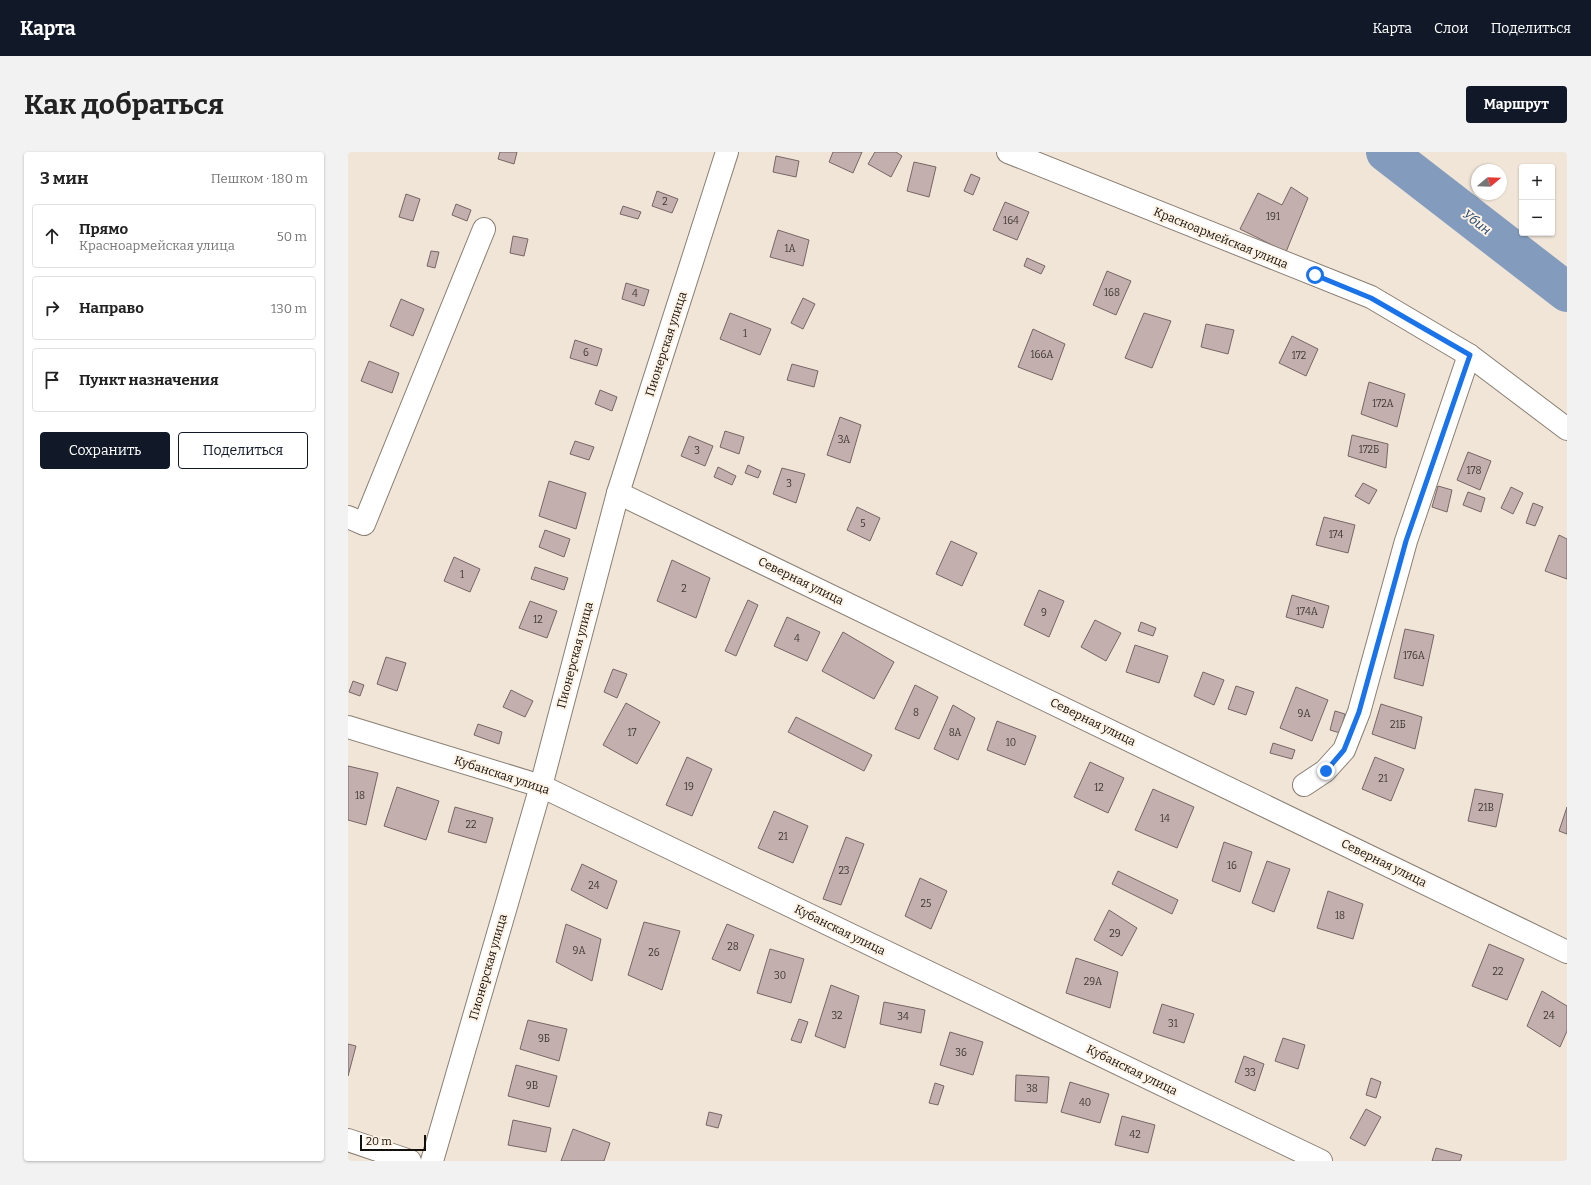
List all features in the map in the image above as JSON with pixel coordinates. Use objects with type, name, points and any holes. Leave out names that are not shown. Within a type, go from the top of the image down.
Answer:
[{"type":"street","name":"Пионерская улица","points":[[432,1161],[541,786],[618,493],[727,152]]},
{"type":"street","name":"Красноармейская улица","points":[[1008,152],[1371,298],[1470,355],[1567,429]]},
{"type":"street","points":[[348,517],[364,524],[484,229]]},
{"type":"street","points":[[1304,786],[1326,771],[1344,750],[1359,712],[1406,541],[1470,355]]},
{"type":"street","name":"Северная улица","points":[[618,493],[1567,952]]},
{"type":"street","name":"Кубанская улица","points":[[348,727],[541,786],[1321,1161]]},
{"type":"street","points":[[348,1140],[410,1161]]},
{"type":"building","points":[[500,152],[517,152],[514,164],[498,159]]},
{"type":"building","points":[[833,152],[862,152],[853,173],[829,162]]},
{"type":"building","points":[[875,152],[896,152],[902,156],[891,177],[868,164]]},
{"type":"building","points":[[776,156],[799,161],[796,177],[773,172]]},
{"type":"building","points":[[914,162],[936,167],[929,197],[907,191]]},
{"type":"building","points":[[971,174],[980,178],[973,195],[964,191]]},
{"type":"building","points":[[1291,187],[1308,198],[1286,252],[1240,229],[1258,193],[1282,205]]},
{"type":"building","points":[[657,191],[678,199],[672,213],[652,206]]},
{"type":"building","points":[[406,194],[420,199],[413,221],[399,217]]},
{"type":"building","points":[[1005,202],[1029,212],[1017,240],[993,230]]},
{"type":"building","points":[[456,204],[471,210],[467,221],[452,215]]},
{"type":"building","points":[[623,206],[641,212],[638,219],[620,214]]},
{"type":"building","points":[[778,230],[809,240],[803,266],[770,257]]},
{"type":"building","points":[[513,236],[528,239],[524,256],[510,253]]},
{"type":"building","points":[[431,251],[439,252],[435,268],[427,266]]},
{"type":"building","points":[[1027,258],[1045,266],[1041,274],[1024,266]]},
{"type":"building","points":[[1107,271],[1131,281],[1116,315],[1093,305]]},
{"type":"building","points":[[626,283],[649,290],[644,306],[622,299]]},
{"type":"building","points":[[803,298],[815,304],[803,329],[791,323]]},
{"type":"building","points":[[401,299],[424,309],[413,336],[390,326]]},
{"type":"building","points":[[730,313],[771,329],[760,355],[720,339]]},
{"type":"building","points":[[1144,313],[1171,321],[1152,368],[1125,358]]},
{"type":"building","points":[[1206,324],[1234,330],[1228,354],[1201,347]]},
{"type":"building","points":[[1033,329],[1065,344],[1052,380],[1018,367]]},
{"type":"building","points":[[1292,336],[1318,349],[1306,376],[1279,363]]},
{"type":"building","points":[[575,340],[602,349],[597,366],[570,358]]},
{"type":"building","points":[[369,361],[399,373],[392,393],[361,381]]},
{"type":"building","points":[[792,364],[818,371],[814,387],[787,380]]},
{"type":"building","points":[[1369,382],[1405,394],[1397,427],[1361,414]]},
{"type":"building","points":[[600,390],[617,397],[612,411],[595,404]]},
{"type":"building","points":[[840,417],[861,425],[850,463],[827,455]]},
{"type":"building","points":[[725,431],[744,437],[739,454],[720,447]]},
{"type":"building","points":[[1352,435],[1388,444],[1386,468],[1348,456]]},
{"type":"building","points":[[689,436],[713,446],[705,466],[681,456]]},
{"type":"building","points":[[575,441],[594,447],[589,460],[570,454]]},
{"type":"building","points":[[1468,452],[1491,461],[1480,490],[1457,480]]},
{"type":"building","points":[[748,465],[761,471],[758,478],[745,473]]},
{"type":"building","points":[[718,467],[736,476],[732,485],[714,477]]},
{"type":"building","points":[[782,468],[805,474],[796,503],[773,494]]},
{"type":"building","points":[[549,481],[586,493],[576,529],[539,516]]},
{"type":"building","points":[[1363,483],[1377,490],[1369,504],[1355,496]]},
{"type":"building","points":[[1438,486],[1452,490],[1447,512],[1432,507]]},
{"type":"building","points":[[1511,487],[1523,493],[1513,514],[1501,508]]},
{"type":"building","points":[[1468,492],[1485,498],[1481,512],[1463,505]]},
{"type":"building","points":[[1533,503],[1543,507],[1535,526],[1526,523]]},
{"type":"building","points":[[857,507],[880,518],[870,541],[847,530]]},
{"type":"building","points":[[1324,517],[1355,525],[1348,553],[1316,545]]},
{"type":"building","points":[[545,530],[570,539],[564,557],[539,547]]},
{"type":"building","points":[[1559,535],[1567,539],[1567,579],[1545,571]]},
{"type":"building","points":[[951,541],[977,553],[962,586],[936,574]]},
{"type":"building","points":[[454,557],[480,569],[470,592],[444,581]]},
{"type":"building","points":[[672,560],[710,578],[696,618],[657,601]]},
{"type":"building","points":[[535,567],[568,578],[564,590],[531,579]]},
{"type":"building","points":[[1039,590],[1064,601],[1049,637],[1024,625]]},
{"type":"building","points":[[1292,595],[1329,606],[1323,628],[1286,617]]},
{"type":"building","points":[[748,600],[758,605],[736,656],[725,651]]},
{"type":"building","points":[[530,601],[557,611],[547,638],[519,628]]},
{"type":"building","points":[[787,617],[820,632],[807,661],[774,646]]},
{"type":"building","points":[[1095,620],[1121,633],[1106,661],[1081,647]]},
{"type":"building","points":[[1141,622],[1156,628],[1153,636],[1138,631]]},
{"type":"building","points":[[1405,629],[1434,635],[1423,686],[1394,678]]},
{"type":"building","points":[[843,632],[894,662],[874,699],[822,671]]},
{"type":"building","points":[[1135,645],[1168,656],[1159,683],[1126,672]]},
{"type":"building","points":[[386,657],[406,663],[397,691],[377,684]]},
{"type":"building","points":[[613,669],[627,674],[617,698],[604,692]]},
{"type":"building","points":[[1203,672],[1224,680],[1214,705],[1194,696]]},
{"type":"building","points":[[353,681],[364,685],[360,696],[349,692]]},
{"type":"building","points":[[915,685],[938,697],[919,739],[895,729]]},
{"type":"building","points":[[1236,686],[1254,692],[1246,715],[1228,709]]},
{"type":"building","points":[[1296,687],[1328,700],[1312,741],[1280,728]]},
{"type":"building","points":[[511,690],[533,701],[525,717],[503,707]]},
{"type":"building","points":[[626,703],[660,722],[637,764],[603,745]]},
{"type":"building","points":[[1381,704],[1422,717],[1415,749],[1372,734]]},
{"type":"building","points":[[953,705],[975,718],[958,760],[934,749]]},
{"type":"building","points":[[1335,711],[1345,714],[1340,733],[1330,730]]},
{"type":"building","points":[[796,717],[872,755],[864,771],[788,732]]},
{"type":"building","points":[[997,721],[1036,736],[1025,765],[987,750]]},
{"type":"building","points":[[478,724],[502,732],[499,744],[474,735]]},
{"type":"building","points":[[1273,743],[1295,750],[1292,759],[1270,753]]},
{"type":"building","points":[[687,757],[712,769],[692,816],[666,805]]},
{"type":"building","points":[[1375,757],[1404,769],[1391,801],[1362,789]]},
{"type":"building","points":[[1090,762],[1124,778],[1108,813],[1074,797]]},
{"type":"building","points":[[348,766],[378,773],[366,825],[348,820]]},
{"type":"building","points":[[397,787],[439,801],[426,840],[384,826]]},
{"type":"building","points":[[1153,789],[1194,807],[1177,848],[1135,830]]},
{"type":"building","points":[[1475,789],[1503,794],[1496,827],[1468,821]]},
{"type":"building","points":[[455,807],[493,818],[486,843],[448,832]]},
{"type":"building","points":[[1567,807],[1567,834],[1559,831]]},
{"type":"building","points":[[774,811],[808,826],[793,863],[758,848]]},
{"type":"building","points":[[846,837],[864,844],[841,905],[823,899]]},
{"type":"building","points":[[1224,842],[1252,852],[1240,892],[1212,881]]},
{"type":"building","points":[[1267,861],[1290,869],[1274,912],[1252,903]]},
{"type":"building","points":[[582,864],[617,881],[607,909],[571,890]]},
{"type":"building","points":[[1118,871],[1178,900],[1172,914],[1112,884]]},
{"type":"building","points":[[920,878],[947,891],[931,929],[905,916]]},
{"type":"building","points":[[1328,891],[1363,904],[1353,939],[1317,928]]},
{"type":"building","points":[[1109,910],[1137,928],[1122,956],[1094,940]]},
{"type":"building","points":[[644,922],[680,931],[662,990],[628,975]]},
{"type":"building","points":[[566,924],[601,939],[592,981],[556,962]]},
{"type":"building","points":[[727,924],[754,935],[740,971],[712,959]]},
{"type":"building","points":[[1489,944],[1524,959],[1507,1000],[1472,986]]},
{"type":"building","points":[[770,949],[804,959],[791,1003],[757,993]]},
{"type":"building","points":[[1076,958],[1118,972],[1110,1008],[1066,993]]},
{"type":"building","points":[[831,985],[859,996],[845,1048],[815,1036]]},
{"type":"building","points":[[1542,991],[1567,1006],[1567,1031],[1560,1047],[1527,1026]]},
{"type":"building","points":[[884,1002],[925,1010],[921,1033],[880,1024]]},
{"type":"building","points":[[1162,1004],[1194,1014],[1184,1043],[1153,1033]]},
{"type":"building","points":[[799,1019],[808,1022],[801,1043],[791,1040]]},
{"type":"building","points":[[528,1020],[567,1029],[559,1061],[520,1049]]},
{"type":"building","points":[[950,1032],[983,1042],[973,1075],[940,1065]]},
{"type":"building","points":[[1283,1038],[1305,1045],[1298,1069],[1275,1061]]},
{"type":"building","points":[[348,1044],[356,1046],[348,1076]]},
{"type":"building","points":[[1244,1056],[1264,1064],[1255,1091],[1235,1082]]},
{"type":"building","points":[[516,1065],[557,1076],[549,1107],[508,1096]]},
{"type":"building","points":[[1016,1075],[1049,1077],[1047,1103],[1015,1101]]},
{"type":"building","points":[[1371,1078],[1381,1082],[1376,1098],[1366,1095]]},
{"type":"building","points":[[1070,1082],[1109,1094],[1100,1123],[1061,1112]]},
{"type":"building","points":[[935,1083],[944,1086],[938,1105],[929,1103]]},
{"type":"building","points":[[1366,1109],[1381,1117],[1365,1146],[1350,1138]]},
{"type":"building","points":[[709,1112],[722,1115],[718,1128],[706,1125]]},
{"type":"building","points":[[1122,1116],[1155,1125],[1148,1153],[1115,1145]]},
{"type":"building","points":[[513,1120],[551,1128],[546,1152],[508,1145]]},
{"type":"building","points":[[573,1129],[610,1143],[604,1161],[561,1161]]},
{"type":"building","points":[[1436,1148],[1462,1155],[1460,1161],[1432,1161]]},
{"type":"waterway","name":"Убин","points":[[1386,152],[1567,292]]},
{"type":"route","points":[[1315,275],[1371,298],[1470,355],[1406,541],[1359,712],[1344,750],[1326,771]]}]
